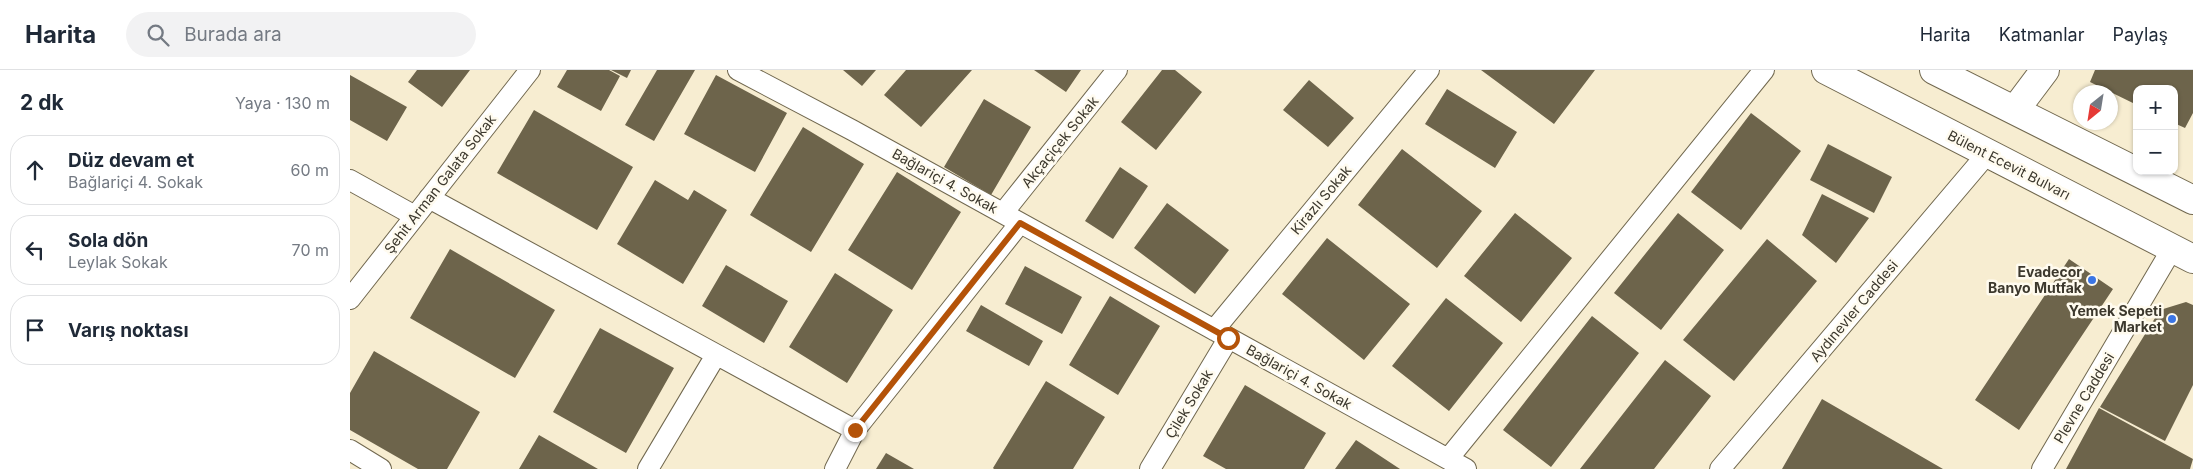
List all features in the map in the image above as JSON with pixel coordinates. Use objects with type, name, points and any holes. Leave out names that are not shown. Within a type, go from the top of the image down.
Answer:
[{"type":"main road","name":"Bülent Ecevit Bulvarı","points":[[1826,70],[2183,254]]},
{"type":"main road","points":[[1934,70],[2193,200]]},
{"type":"main road","points":[[2015,110],[2045,70]]},
{"type":"street","name":"Şehit Arman Galata Sokak","points":[[350,299],[530,70]]},
{"type":"street","name":"Bağlariçi 4. Sokak","points":[[738,70],[852,130],[1460,466]]},
{"type":"street","name":"Akçaçiçek Sokak","points":[[835,469],[855,430],[1117,70]]},
{"type":"street","name":"Kirazlı Sokak","points":[[1221,334],[1429,70]]},
{"type":"street","points":[[1460,466],[1764,70]]},
{"type":"street","name":"Aydınevler Caddesi","points":[[1720,469],[1987,154]]},
{"type":"street","points":[[350,180],[415,216]]},
{"type":"street","points":[[429,198],[855,430]]},
{"type":"street","name":"Plevne Caddesi","points":[[2042,469],[2183,254]]},
{"type":"street","name":"Çilek Sokak","points":[[1150,469],[1221,334]]},
{"type":"street","points":[[648,469],[716,354]]},
{"type":"street","points":[[350,450],[381,469]]},
{"type":"building","points":[[417,70],[470,70],[442,107],[408,82]]},
{"type":"building","points":[[567,70],[609,70],[620,76],[601,111],[557,87]]},
{"type":"building","points":[[611,70],[631,70],[627,78]]},
{"type":"building","points":[[657,70],[695,70],[654,141],[625,125]]},
{"type":"building","points":[[843,70],[876,70],[862,86]]},
{"type":"building","points":[[906,70],[972,70],[921,127],[884,95]]},
{"type":"building","points":[[1034,70],[1081,70],[1066,92]]},
{"type":"building","points":[[1162,70],[1175,70],[1202,92],[1156,150],[1121,122]]},
{"type":"building","points":[[1481,70],[1595,70],[1554,124]]},
{"type":"building","points":[[2095,70],[2193,70],[2193,113],[2185,128],[2178,125],[2178,85],[2133,85],[2133,103],[2118,96],[2118,85],[2096,85],[2090,82]]},
{"type":"building","points":[[350,75],[407,107],[387,141],[350,120]]},
{"type":"building","points":[[716,75],[787,113],[755,172],[684,134]]},
{"type":"building","points":[[1309,80],[1354,118],[1328,147],[1283,110]]},
{"type":"building","points":[[1447,89],[1517,132],[1495,168],[1425,124]]},
{"type":"building","points":[[984,99],[1031,127],[991,195],[944,167]]},
{"type":"building","points":[[534,110],[633,167],[597,230],[497,173]]},
{"type":"building","points":[[1751,113],[1801,151],[1741,230],[1691,192]]},
{"type":"building","points":[[803,127],[864,164],[811,252],[750,215]]},
{"type":"building","points":[[1828,144],[1892,177],[1874,213],[1810,180]]},
{"type":"building","points":[[1402,149],[1482,211],[1437,268],[1358,205]]},
{"type":"building","points":[[1120,167],[1148,186],[1113,239],[1085,221]]},
{"type":"building","points":[[897,172],[961,212],[912,290],[848,250]]},
{"type":"building","points":[[655,180],[688,200],[694,190],[727,210],[683,284],[617,244]]},
{"type":"building","points":[[1822,194],[1869,218],[1836,263],[1802,235]]},
{"type":"building","points":[[1167,203],[1229,250],[1195,294],[1134,248]]},
{"type":"building","points":[[1515,213],[1572,258],[1521,322],[1464,276]]},
{"type":"building","points":[[1678,213],[1724,250],[1661,330],[1614,293]]},
{"type":"building","points":[[1327,238],[1410,304],[1364,360],[1282,294]]},
{"type":"building","points":[[1767,239],[1817,281],[1734,381],[1683,340]]},
{"type":"building","points":[[450,249],[555,310],[515,378],[410,318]]},
{"type":"building","points":[[2069,259],[2113,289],[2019,430],[1975,400]]},
{"type":"building","points":[[726,265],[788,301],[764,343],[702,306]]},
{"type":"building","points":[[1025,266],[1082,297],[1062,334],[1005,304]]},
{"type":"building","points":[[835,273],[893,310],[847,383],[789,347]]},
{"type":"building","points":[[1110,296],[1160,326],[1118,395],[1069,365]]},
{"type":"building","points":[[1446,298],[1503,343],[1449,411],[1392,366]]},
{"type":"building","points":[[2186,302],[2193,305],[2193,385],[2165,441],[2100,407],[2160,310]]},
{"type":"building","points":[[981,305],[1043,341],[1029,366],[966,331]]},
{"type":"building","points":[[1592,316],[1639,353],[1551,467],[1503,430]]},
{"type":"building","points":[[600,328],[674,368],[626,453],[553,412]]},
{"type":"building","points":[[374,351],[480,412],[447,469],[418,469],[350,430],[350,393]]},
{"type":"building","points":[[1665,360],[1711,396],[1654,469],[1580,469]]},
{"type":"building","points":[[1046,381],[1105,417],[1073,469],[994,469],[993,468]]},
{"type":"building","points":[[1245,385],[1326,433],[1304,469],[1226,469],[1203,456]]},
{"type":"building","points":[[1822,399],[1943,469],[1782,469]]},
{"type":"building","points":[[2099,408],[2193,459],[2190,469],[2066,469]]},
{"type":"building","points":[[539,435],[598,469],[519,469]]},
{"type":"building","points":[[1356,440],[1400,469],[1335,469]]},
{"type":"building","points":[[886,453],[914,469],[876,469]]},
{"type":"place","name":"Evadecor Banyo Mutfak","points":[[2092,280]]},
{"type":"place","name":"Yemek Sepeti Market","points":[[2172,319]]},
{"type":"route","points":[[855,430],[1020,223],[1228,338]]}]
